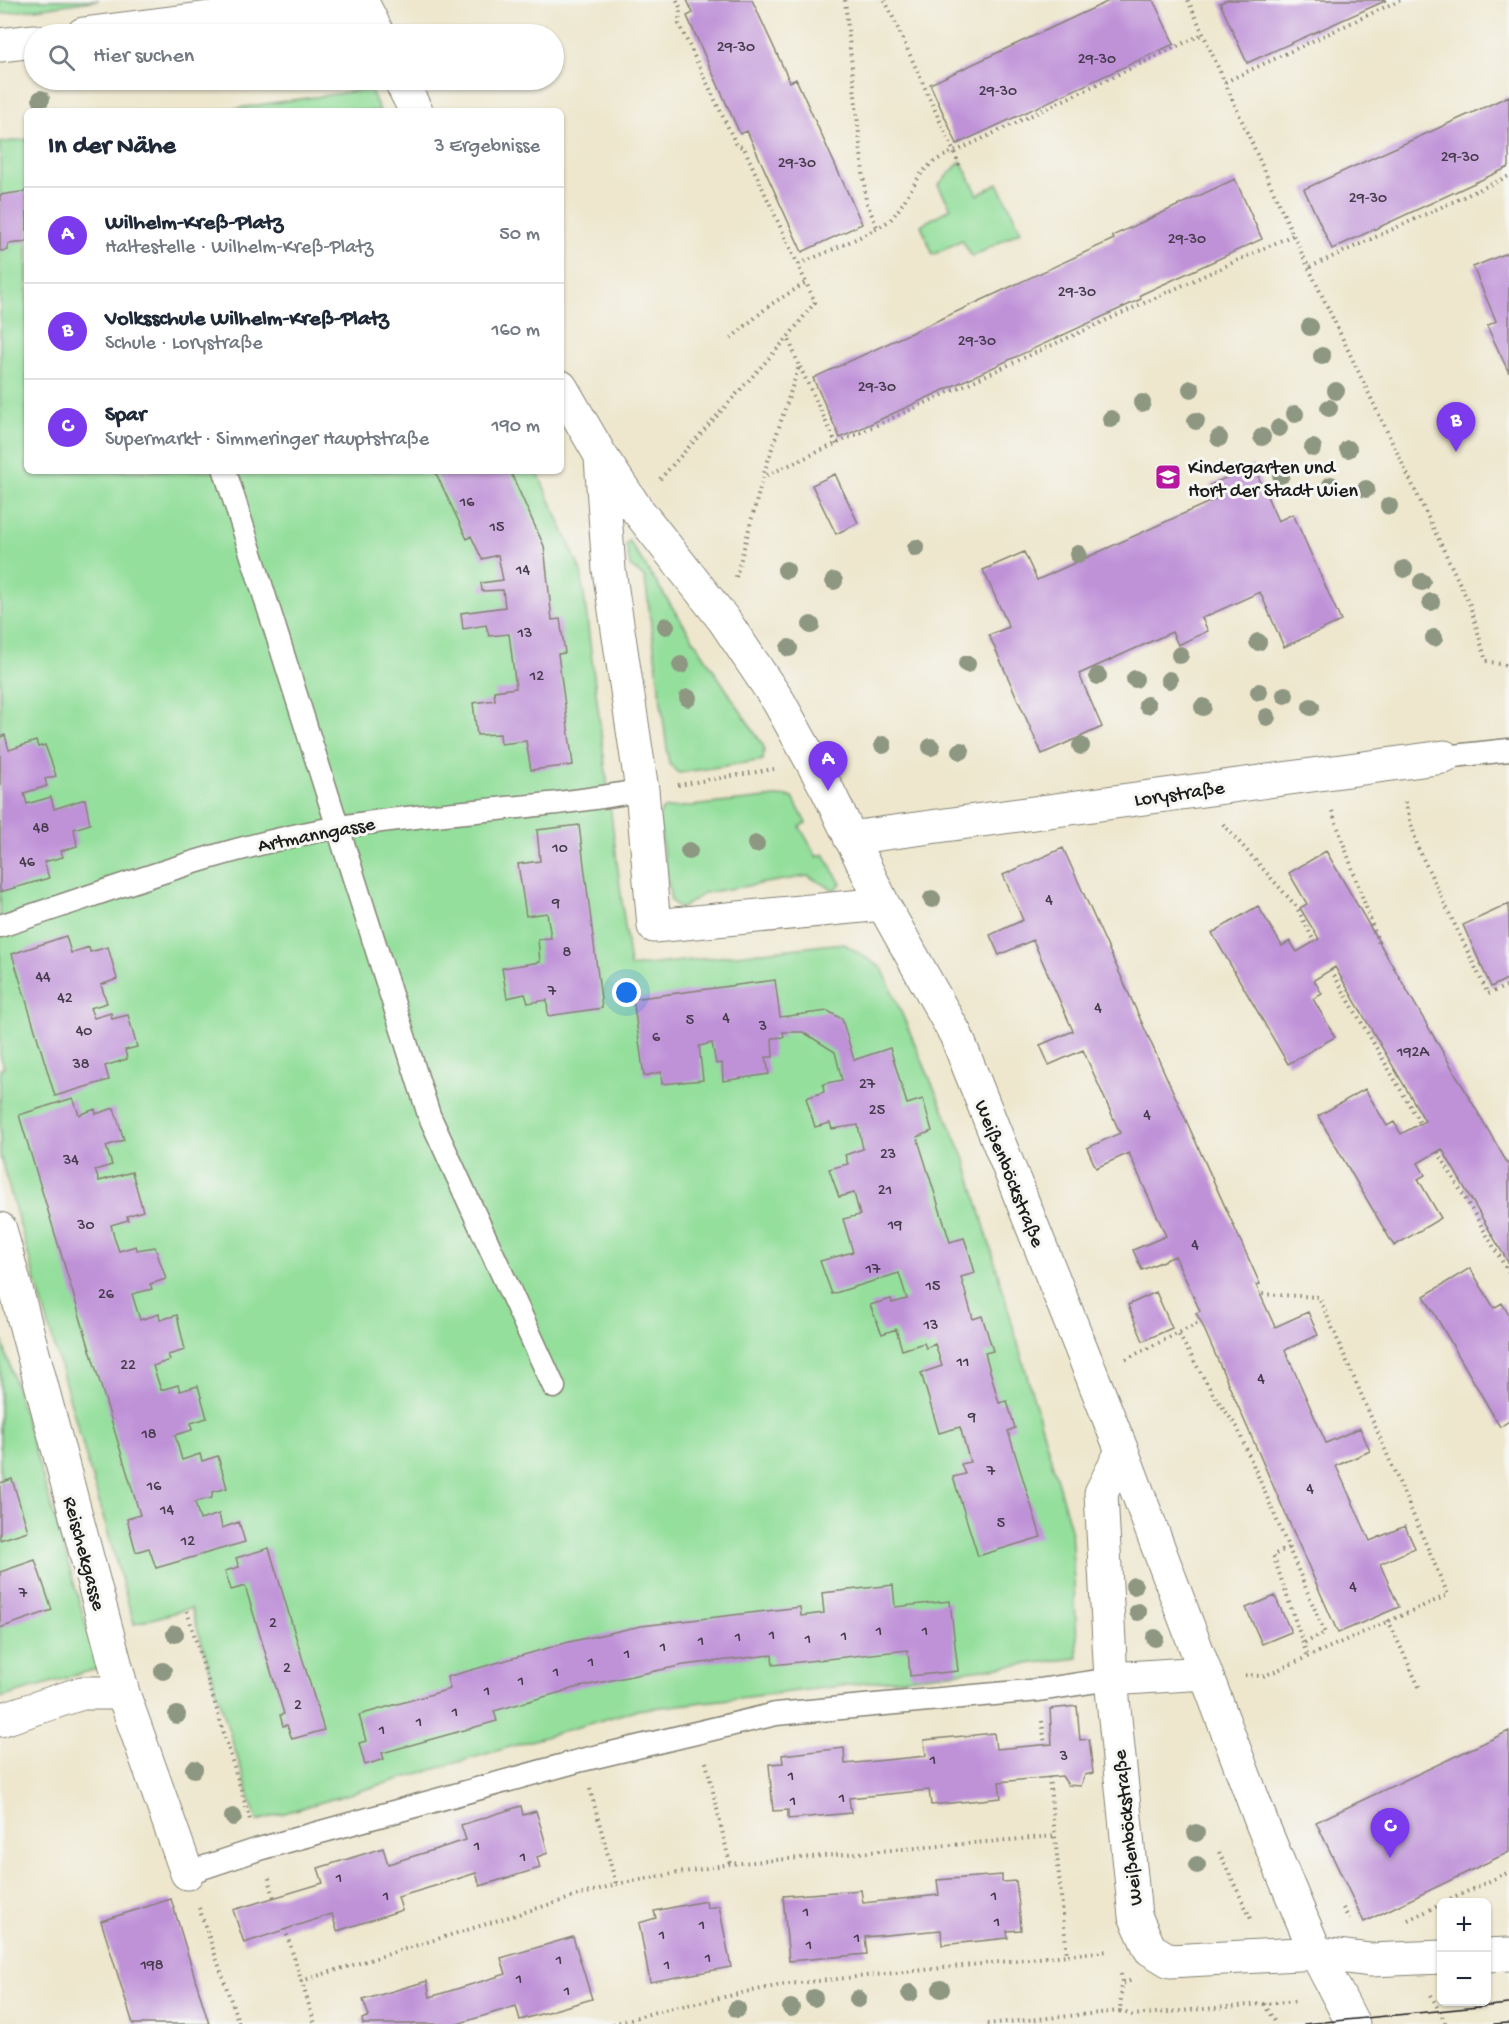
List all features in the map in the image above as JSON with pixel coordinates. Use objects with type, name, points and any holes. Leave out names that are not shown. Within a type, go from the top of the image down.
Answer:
[{"type":"street","points":[[162,24],[257,12],[368,14]]},
{"type":"street","points":[[0,45],[24,42]]},
{"type":"street","points":[[405,90],[414,108]]},
{"type":"street","name":"Weißenböckstraße","points":[[564,392],[601,456],[635,507],[724,620],[779,702],[883,904],[956,1035],[1122,1451],[1205,1673],[1316,1953],[1346,2011]]},
{"type":"street","points":[[601,456],[609,570],[642,790],[654,926],[883,904]]},
{"type":"street","name":"Lorystraße","points":[[850,838],[1444,757]]},
{"type":"street","name":"Reischekgasse","points":[[0,1228],[123,1693],[187,1873]]},
{"type":"street","name":"Weißenböckstraße","points":[[1122,1451],[1101,1493],[1111,1679],[1135,1916],[1150,1949],[1170,1961]]},
{"type":"street","points":[[1111,1679],[1205,1673]]},
{"type":"street","points":[[0,1720],[82,1693],[123,1693]]},
{"type":"street","points":[[1170,1961],[1316,1953],[1370,1960],[1437,1957]]},
{"type":"street","points":[[1491,1955],[1509,1954]]},
{"type":"lane","points":[[226,474],[429,1115],[554,1388]]},
{"type":"lane","name":"Lorystraße","points":[[1444,757],[1509,750]]},
{"type":"lane","name":"Artmanngasse","points":[[0,926],[248,846],[339,827],[461,810],[592,800],[642,790]]},
{"type":"lane","points":[[187,1873],[260,1849],[582,1760],[776,1714],[1039,1690],[1111,1679]]},
{"type":"path","points":[[635,507],[788,338],[815,302],[800,264],[744,148],[736,144],[679,24],[680,7],[677,0]]},
{"type":"path","points":[[845,0],[866,201],[878,227]]},
{"type":"path","points":[[885,0],[960,167]]},
{"type":"path","points":[[1188,0],[1293,235],[1470,605],[1486,661],[1506,664],[1509,671]]},
{"type":"path","points":[[1225,82],[1400,0]]},
{"type":"path","points":[[800,264],[891,220],[916,177],[937,158],[1203,34]]},
{"type":"path","points":[[1310,267],[1509,176]]},
{"type":"path","points":[[763,477],[1293,235]]},
{"type":"path","points":[[731,338],[770,305],[807,282]]},
{"type":"path","points":[[788,338],[837,445]]},
{"type":"path","points":[[736,579],[763,477],[800,366]]},
{"type":"path","points":[[642,790],[785,767]]},
{"type":"path","points":[[1318,774],[1380,944]]},
{"type":"path","points":[[1405,802],[1418,848],[1488,994],[1509,985]]},
{"type":"path","points":[[1222,822],[1296,906],[1314,941]]},
{"type":"path","points":[[1334,971],[1420,1123]]},
{"type":"path","points":[[1438,1152],[1509,1273]]},
{"type":"path","points":[[1205,1673],[1264,1676],[1448,1595],[1319,1297],[1260,1294]]},
{"type":"path","points":[[1092,1376],[1179,1335],[1201,1322]]},
{"type":"path","points":[[1179,1335],[1213,1394],[1237,1427],[1326,1633],[1304,1643]]},
{"type":"path","points":[[1288,1548],[1273,1555],[1308,1655]]},
{"type":"path","points":[[187,1611],[274,1898]]},
{"type":"path","points":[[1388,1620],[1420,1689]]},
{"type":"path","points":[[699,1732],[730,1864]]},
{"type":"path","points":[[582,1760],[616,1884]]},
{"type":"path","points":[[1049,1778],[1067,1955]]},
{"type":"path","points":[[301,1981],[616,1884],[730,1864],[1055,1836]]},
{"type":"path","points":[[1454,1898],[1509,1872]]},
{"type":"path","points":[[187,1873],[239,2024]]},
{"type":"path","points":[[285,1929],[315,2024]]},
{"type":"path","points":[[613,2024],[659,2010],[780,1985],[1096,1952]]},
{"type":"path","points":[[1120,2011],[1122,1984],[1170,1961]]},
{"type":"path","points":[[987,2024],[1120,2011],[1132,2016],[1264,2004],[1346,2011]]},
{"type":"path","points":[[1264,2004],[1276,2024]]},
{"type":"green space","points":[[0,0],[99,0],[0,14]]},
{"type":"green space","points":[[370,90],[379,108],[238,108]]},
{"type":"green space","points":[[24,139],[24,474],[538,474],[581,571],[630,967],[843,943],[882,968],[966,1162],[1071,1529],[1078,1658],[636,1710],[257,1821],[191,1608],[134,1624],[0,1156],[0,1069],[4,1068],[0,1055],[0,143]]},
{"type":"green space","points":[[961,161],[978,195],[998,183],[1021,231],[972,257],[962,240],[933,255],[921,225],[951,208],[938,185]]},
{"type":"green space","points":[[629,541],[764,747],[763,760],[679,773],[669,764],[645,578],[630,566],[626,544]]},
{"type":"green space","points":[[786,796],[793,798],[806,823],[800,827],[817,857],[824,854],[841,884],[834,890],[808,876],[704,893],[681,909],[671,901],[658,817],[663,809]]},
{"type":"green space","points":[[0,1333],[99,1668],[0,1698]]},
{"type":"building","points":[[687,0],[752,0],[790,82],[796,79],[862,224],[802,252],[747,131],[740,134],[687,16],[693,13]]},
{"type":"building","points":[[1111,0],[1153,0],[1174,44],[957,144],[930,84]]},
{"type":"building","points":[[1227,0],[1387,0],[1247,63],[1220,3]]},
{"type":"building","points":[[1509,96],[1509,167],[1332,249],[1304,189]]},
{"type":"building","points":[[1235,179],[1262,239],[1140,295],[1141,299],[840,438],[813,378],[1114,239],[1112,236]]},
{"type":"building","points":[[24,191],[24,242],[8,244],[8,250],[0,251],[0,195]]},
{"type":"building","points":[[1509,252],[1509,373],[1487,326],[1496,321],[1473,267]]},
{"type":"building","points":[[1253,465],[1278,521],[1293,514],[1341,621],[1284,647],[1260,592],[1202,618],[1208,631],[1178,645],[1172,632],[1079,674],[1102,727],[1042,754],[989,635],[1009,627],[983,570],[1024,552],[1037,580],[1216,499],[1210,485]]},
{"type":"building","points":[[436,474],[511,474],[544,546],[552,620],[560,619],[565,653],[558,654],[573,765],[531,770],[526,741],[501,744],[500,734],[477,735],[473,703],[495,700],[494,691],[516,688],[509,634],[489,636],[486,625],[463,629],[461,613],[505,607],[503,590],[482,591],[481,583],[503,580],[498,555],[482,559],[471,536],[467,539]]},
{"type":"building","points":[[835,474],[858,523],[836,534],[812,485]]},
{"type":"building","points":[[5,735],[9,750],[36,741],[38,747],[45,745],[56,776],[45,779],[47,786],[24,793],[27,804],[51,797],[54,809],[85,799],[90,824],[74,829],[77,846],[61,851],[63,857],[44,862],[49,878],[0,892],[0,737]]},
{"type":"building","points":[[579,825],[602,1008],[548,1016],[547,1000],[528,1003],[525,994],[507,998],[502,968],[540,962],[538,939],[551,938],[547,913],[526,916],[518,864],[540,861],[537,830]]},
{"type":"building","points":[[1063,848],[1260,1284],[1256,1285],[1275,1327],[1308,1312],[1318,1335],[1285,1350],[1326,1443],[1360,1428],[1370,1451],[1336,1466],[1370,1541],[1405,1526],[1415,1548],[1380,1564],[1399,1607],[1338,1633],[1196,1313],[1200,1311],[1175,1256],[1142,1270],[1133,1250],[1166,1236],[1129,1153],[1096,1168],[1087,1148],[1120,1133],[1083,1050],[1049,1065],[1040,1045],[1073,1031],[1033,940],[999,955],[990,935],[1023,920],[1003,875]]},
{"type":"building","points":[[1326,851],[1509,1166],[1509,1264],[1442,1149],[1418,1163],[1425,1175],[1418,1179],[1441,1218],[1394,1246],[1318,1116],[1365,1089],[1387,1126],[1394,1122],[1401,1134],[1425,1121],[1335,967],[1314,980],[1322,994],[1313,999],[1335,1037],[1288,1064],[1212,933],[1258,906],[1282,946],[1290,941],[1297,952],[1319,939],[1300,908],[1307,904],[1289,873]]},
{"type":"building","points":[[1509,904],[1509,978],[1491,987],[1463,925]]},
{"type":"building","points":[[66,936],[71,953],[89,947],[90,952],[108,947],[117,979],[101,985],[107,1003],[90,1008],[94,1018],[111,1013],[112,1019],[128,1015],[137,1047],[125,1050],[127,1059],[105,1066],[109,1080],[55,1096],[12,954]]},
{"type":"building","points":[[775,980],[780,1017],[828,1011],[842,1019],[854,1060],[890,1048],[907,1104],[923,1099],[932,1131],[917,1137],[950,1242],[964,1238],[970,1255],[975,1273],[961,1277],[973,1319],[982,1316],[993,1351],[985,1353],[999,1403],[1007,1401],[1015,1428],[1008,1431],[1041,1537],[978,1556],[953,1477],[965,1474],[961,1464],[970,1462],[960,1427],[939,1433],[921,1373],[942,1366],[935,1344],[926,1348],[924,1343],[902,1350],[896,1329],[882,1334],[870,1305],[891,1299],[892,1303],[907,1299],[899,1273],[832,1294],[820,1261],[853,1252],[843,1219],[860,1215],[854,1193],[839,1197],[829,1169],[848,1164],[845,1155],[863,1149],[858,1125],[832,1129],[830,1123],[815,1127],[806,1098],[824,1092],[823,1084],[842,1080],[835,1052],[803,1032],[783,1032],[784,1037],[772,1038],[773,1057],[766,1057],[769,1074],[723,1081],[722,1063],[716,1064],[712,1043],[699,1046],[703,1080],[662,1084],[661,1072],[644,1076],[633,999]]},
{"type":"building","points":[[73,1098],[79,1115],[95,1109],[96,1114],[114,1108],[124,1140],[106,1146],[112,1165],[95,1170],[99,1181],[132,1172],[143,1211],[127,1216],[128,1220],[111,1225],[114,1237],[119,1251],[136,1246],[137,1250],[155,1247],[166,1279],[150,1284],[152,1289],[132,1294],[140,1320],[159,1314],[160,1320],[177,1315],[185,1350],[168,1355],[170,1360],[153,1366],[161,1390],[178,1385],[180,1391],[198,1386],[207,1418],[191,1423],[192,1430],[175,1435],[182,1460],[200,1454],[202,1461],[218,1456],[227,1488],[212,1492],[212,1498],[195,1502],[200,1520],[219,1514],[222,1528],[239,1522],[245,1542],[156,1568],[149,1548],[136,1552],[127,1519],[140,1515],[19,1115]]},
{"type":"building","points":[[1470,1268],[1494,1308],[1502,1303],[1509,1315],[1509,1421],[1500,1427],[1424,1296]]},
{"type":"building","points":[[1156,1292],[1172,1328],[1143,1341],[1128,1305]]},
{"type":"building","points":[[12,1479],[28,1531],[0,1540],[0,1483]]},
{"type":"building","points":[[269,1548],[324,1730],[292,1739],[287,1725],[283,1726],[280,1715],[284,1714],[245,1586],[231,1590],[225,1571],[239,1567],[236,1558]]},
{"type":"building","points":[[35,1560],[52,1610],[0,1628],[0,1572]]},
{"type":"building","points":[[893,1585],[895,1607],[950,1601],[958,1671],[910,1676],[908,1650],[773,1665],[772,1655],[684,1665],[579,1687],[494,1711],[497,1721],[382,1753],[384,1759],[365,1765],[359,1743],[366,1741],[359,1715],[450,1689],[447,1677],[569,1642],[641,1626],[800,1607],[801,1616],[824,1613],[822,1593]]},
{"type":"building","points":[[1275,1596],[1291,1632],[1262,1644],[1246,1608]]},
{"type":"building","points":[[1077,1706],[1080,1740],[1089,1739],[1093,1773],[1085,1775],[1081,1786],[1068,1785],[1062,1776],[999,1782],[1001,1798],[931,1805],[929,1790],[849,1798],[851,1813],[788,1819],[788,1810],[773,1811],[769,1764],[783,1763],[782,1755],[844,1748],[845,1764],[926,1756],[924,1740],[994,1733],[996,1749],[1052,1744],[1050,1709]]},
{"type":"building","points":[[1509,1731],[1509,1852],[1364,1922],[1316,1822]]},
{"type":"building","points":[[521,1806],[523,1815],[536,1811],[548,1853],[537,1857],[540,1868],[480,1886],[476,1873],[398,1897],[402,1910],[337,1931],[332,1914],[244,1943],[233,1910],[323,1883],[318,1868],[383,1848],[388,1864],[466,1840],[461,1825]]},
{"type":"building","points":[[1002,1875],[1002,1882],[1016,1881],[1019,1906],[1021,1930],[1007,1931],[1008,1938],[942,1945],[941,1930],[865,1937],[867,1954],[789,1961],[783,1896],[861,1890],[863,1903],[939,1895],[937,1880]]},
{"type":"building","points":[[171,1899],[209,2024],[133,2024],[101,1921]]},
{"type":"building","points":[[706,1901],[707,1908],[719,1906],[731,1967],[650,1982],[639,1923],[656,1918],[654,1911]]},
{"type":"building","points":[[573,1937],[592,1999],[520,2020],[516,2006],[457,2024],[363,2024],[362,2019],[369,2016],[363,2000],[427,1981],[430,1997],[506,1974],[501,1958]]},
{"type":"tram line","points":[[1304,2024],[1509,2004]]},
{"type":"tram line","points":[[1494,2024],[1509,2023]]},
{"type":"place","name":"Volksschule Wilhelm-Kreß-Platz","points":[[1456,452]]},
{"type":"place","name":"Kindergarten und Hort der Stadt Wien","points":[[1168,477]]},
{"type":"place","name":"Wilhelm-Kreß-Platz","points":[[828,791]]},
{"type":"place","name":"Spar","points":[[1390,1858]]}]
